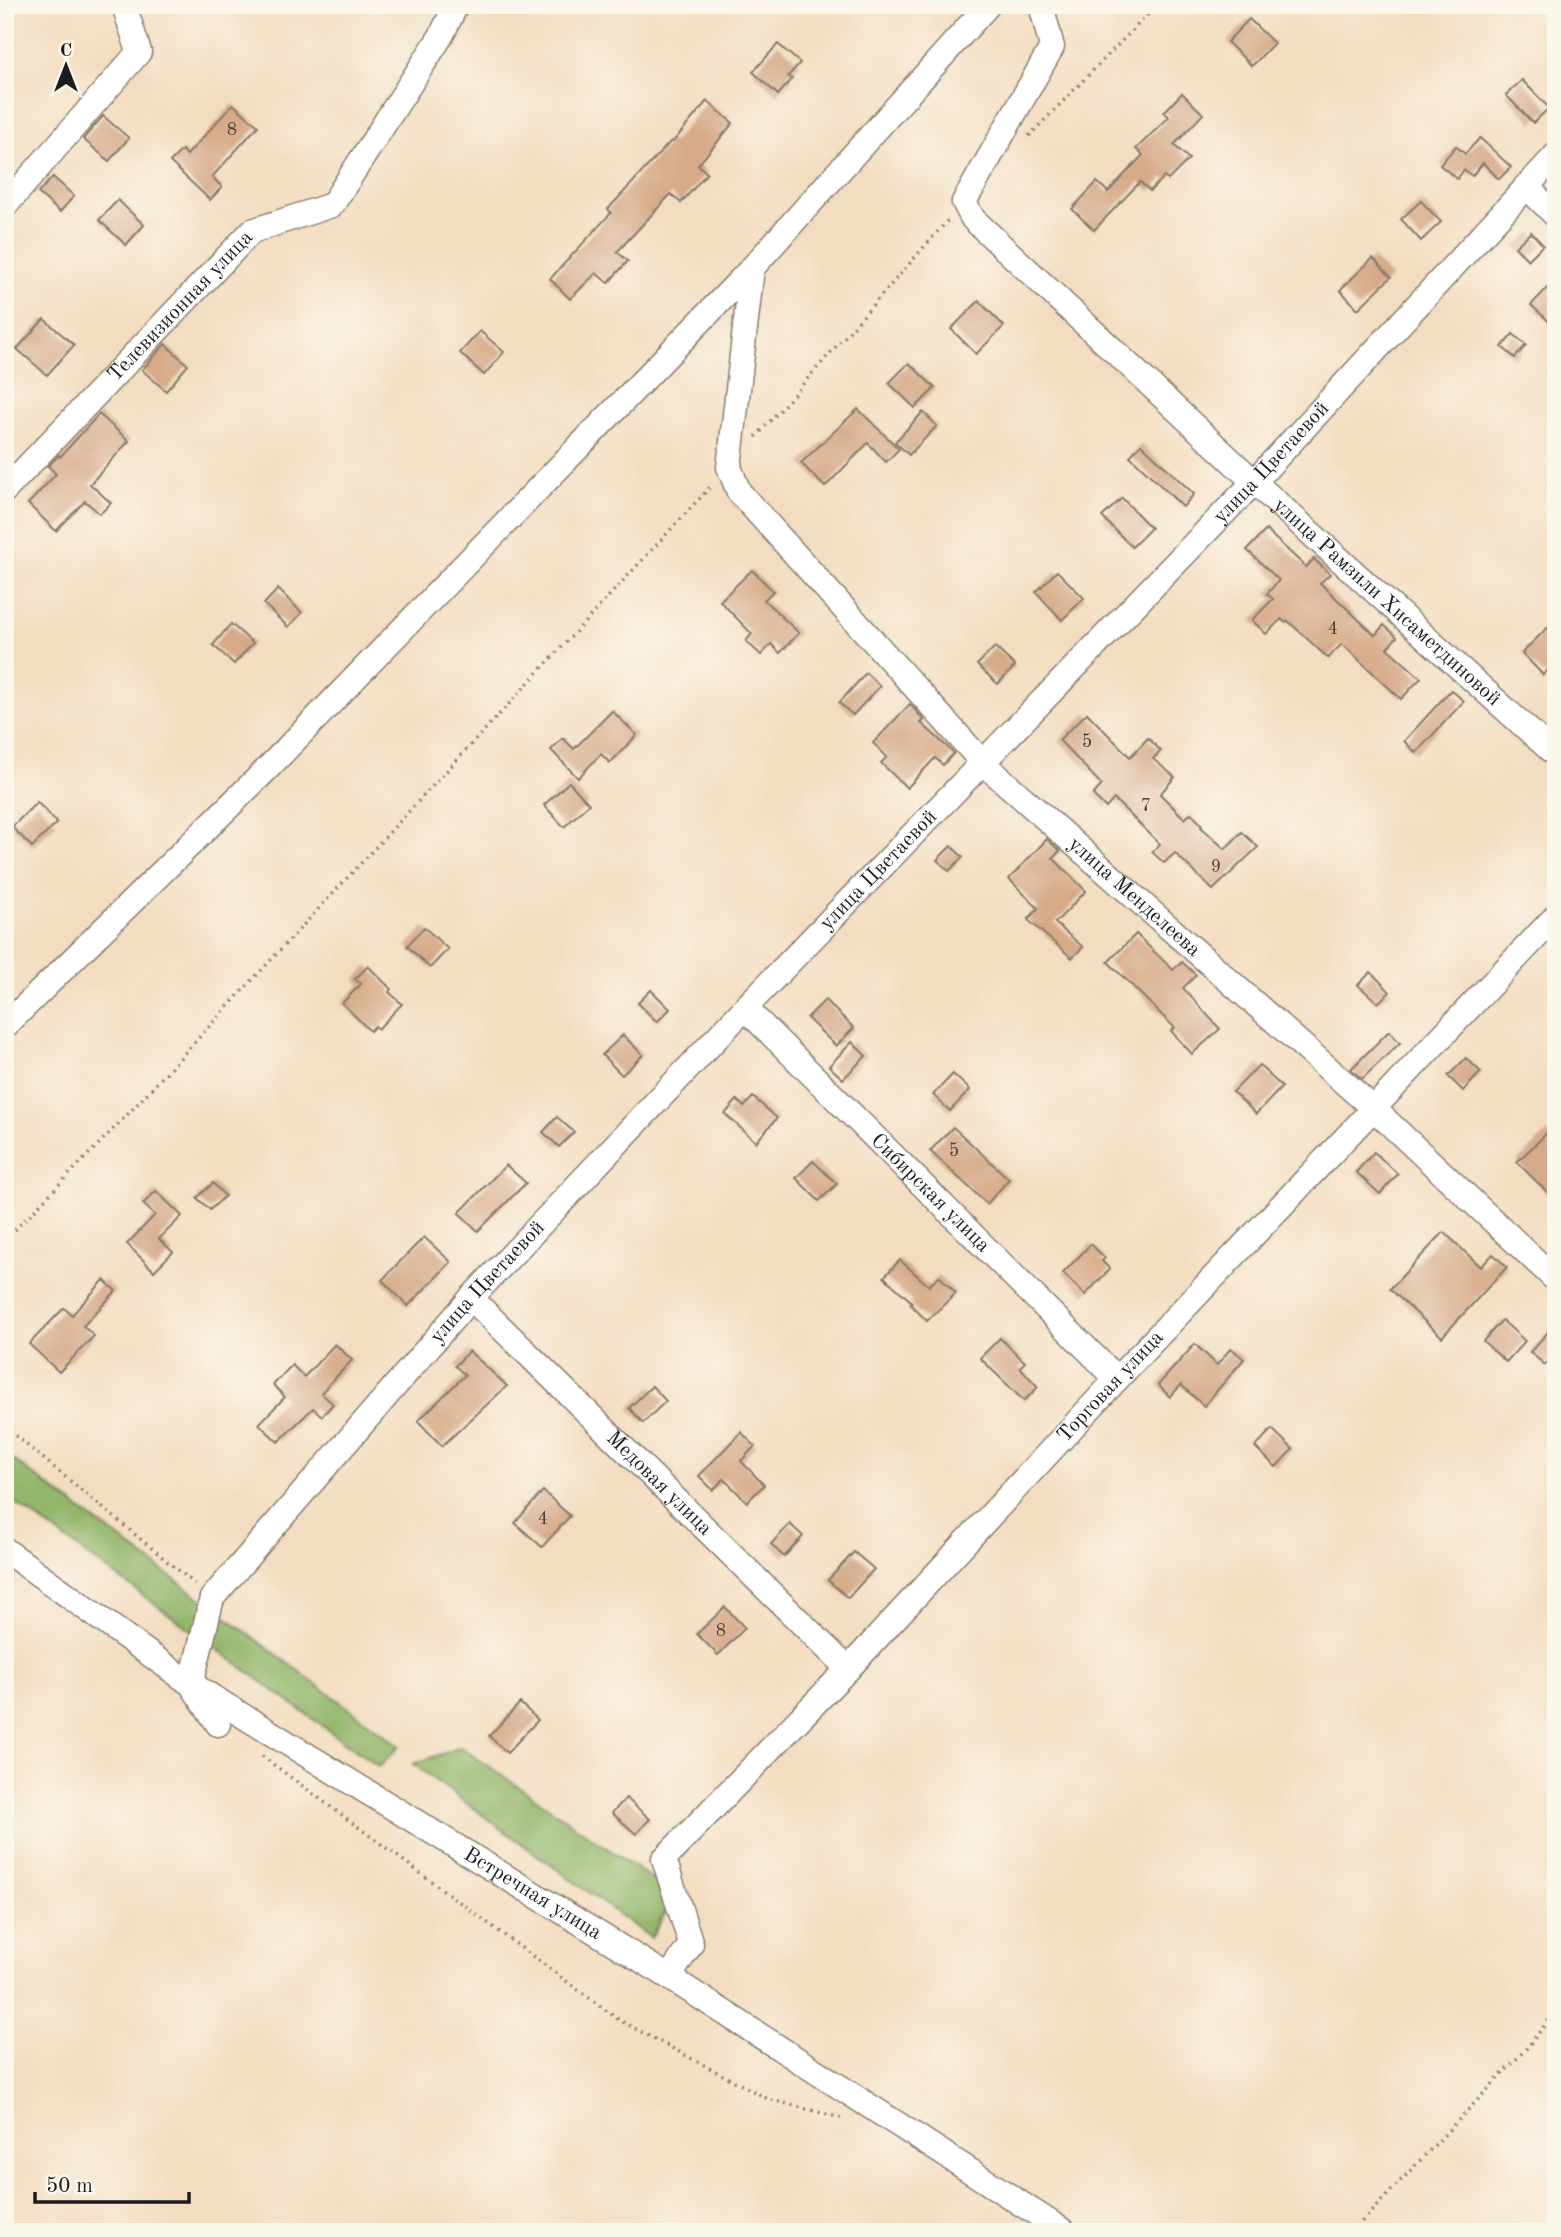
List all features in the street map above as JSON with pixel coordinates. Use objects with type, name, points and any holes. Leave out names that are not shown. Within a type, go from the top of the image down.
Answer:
[{"type":"street","points":[[5,206],[139,52],[124,5]]},
{"type":"street","name":"Телевизионная улица","points":[[5,490],[252,231],[332,205],[441,36],[456,5]]},
{"type":"street","points":[[5,1026],[264,772],[751,268],[988,5]]},
{"type":"street","points":[[968,210],[1052,47],[1041,5]]},
{"type":"street","name":"улица Цветаевой","points":[[212,1598],[471,1298],[745,1008],[1254,482],[1556,155]]},
{"type":"street","points":[[1525,186],[1556,216]]},
{"type":"street","name":"улица Рамзили Хисаметдиновой","points":[[968,210],[1254,482],[1556,755]]},
{"type":"street","points":[[729,467],[751,268]]},
{"type":"street","name":"улица Менделеева","points":[[729,467],[738,492],[983,763],[1374,1109],[1556,1280]]},
{"type":"street","name":"Торговая улица","points":[[669,1977],[691,1944],[664,1859],[848,1669],[1117,1378],[1556,916]]},
{"type":"street","name":"Сибирская улица","points":[[745,1008],[1117,1378]]},
{"type":"street","name":"Медовая улица","points":[[471,1298],[848,1669]]},
{"type":"street","name":"Встречная улица","points":[[5,1550],[191,1684],[669,1977],[1065,2232]]},
{"type":"street","points":[[212,1598],[191,1684],[218,1724]]},
{"type":"path","points":[[1022,143],[1157,5]]},
{"type":"path","points":[[5,1240],[128,1114],[968,210]]},
{"type":"path","points":[[5,1427],[212,1598]]},
{"type":"path","points":[[252,1748],[619,2020],[768,2099],[856,2122]]},
{"type":"path","points":[[1352,2232],[1525,2050],[1556,2011]]},
{"type":"green space","points":[[5,1454],[400,1746],[379,1767],[5,1495]]},
{"type":"green space","points":[[461,1747],[675,1895],[651,1938],[413,1764]]},
{"type":"building","points":[[1249,19],[1274,43],[1252,66],[1227,42]]},
{"type":"building","points":[[778,44],[800,63],[788,76],[792,79],[778,95],[753,72]]},
{"type":"building","points":[[1522,80],[1549,108],[1533,123],[1506,95]]},
{"type":"building","points":[[1182,93],[1203,114],[1174,145],[1189,159],[1168,180],[1164,177],[1150,191],[1140,182],[1094,230],[1072,209],[1097,182],[1108,192],[1143,155],[1136,149],[1169,117],[1164,112]]},
{"type":"building","points":[[707,101],[733,123],[698,165],[707,173],[681,203],[671,194],[617,252],[628,261],[608,283],[596,273],[570,299],[550,279],[611,213],[608,209],[671,141],[673,142]]},
{"type":"building","points":[[233,104],[258,126],[212,177],[222,187],[210,200],[170,162],[182,150],[187,155]]},
{"type":"building","points":[[103,116],[129,138],[109,161],[83,139]]},
{"type":"building","points":[[1480,138],[1511,167],[1499,179],[1483,163],[1472,176],[1464,170],[1457,179],[1440,165],[1456,146],[1465,154]]},
{"type":"building","points":[[53,177],[74,196],[60,212],[38,193]]},
{"type":"building","points":[[118,200],[144,225],[126,245],[99,220]]},
{"type":"building","points":[[1421,201],[1441,222],[1421,241],[1401,219]]},
{"type":"building","points":[[1531,232],[1543,245],[1528,260],[1515,247]]},
{"type":"building","points":[[1373,258],[1391,277],[1358,309],[1340,290]]},
{"type":"building","points":[[1556,279],[1556,328],[1531,305]]},
{"type":"building","points":[[979,301],[1004,326],[976,354],[951,329]]},
{"type":"building","points":[[44,319],[74,345],[47,375],[17,349]]},
{"type":"building","points":[[480,331],[504,352],[484,375],[460,353]]},
{"type":"building","points":[[1513,334],[1526,345],[1515,358],[1502,347]]},
{"type":"building","points":[[165,344],[188,365],[166,391],[142,370]]},
{"type":"building","points":[[909,363],[935,388],[915,408],[889,383]]},
{"type":"building","points":[[858,409],[899,449],[886,462],[868,443],[825,487],[801,463]]},
{"type":"building","points":[[923,412],[937,426],[909,455],[895,442]]},
{"type":"building","points":[[99,414],[129,441],[90,484],[111,503],[100,514],[85,501],[56,531],[28,504],[56,474],[48,466],[59,455],[60,457]]},
{"type":"building","points":[[1141,444],[1194,494],[1183,507],[1130,456]]},
{"type":"building","points":[[1122,498],[1151,528],[1132,547],[1102,517]]},
{"type":"building","points":[[1266,530],[1306,567],[1314,559],[1330,574],[1320,583],[1375,635],[1384,625],[1397,637],[1387,648],[1421,678],[1401,699],[1342,644],[1328,658],[1288,621],[1286,623],[1281,619],[1266,634],[1252,620],[1273,599],[1267,594],[1279,580],[1247,550]]},
{"type":"building","points":[[752,570],[773,591],[764,600],[799,633],[780,653],[771,644],[761,655],[746,641],[752,634],[720,601]]},
{"type":"building","points":[[1057,571],[1084,598],[1062,620],[1036,592]]},
{"type":"building","points":[[278,589],[302,613],[288,627],[264,604]]},
{"type":"building","points":[[231,624],[253,643],[234,664],[213,645]]},
{"type":"building","points":[[1547,628],[1556,637],[1556,662],[1543,675],[1522,653]]},
{"type":"building","points":[[995,647],[1015,666],[998,684],[977,665]]},
{"type":"building","points":[[866,673],[880,686],[853,715],[839,703]]},
{"type":"building","points":[[1451,690],[1464,701],[1416,753],[1404,741]]},
{"type":"building","points":[[910,704],[924,720],[921,723],[954,753],[943,765],[935,758],[907,788],[881,763],[887,757],[873,743]]},
{"type":"building","points":[[612,711],[637,735],[610,763],[601,754],[578,778],[551,750],[563,738],[574,749]]},
{"type":"building","points":[[1087,713],[1130,757],[1148,738],[1161,751],[1153,759],[1175,777],[1160,794],[1185,819],[1191,813],[1201,827],[1225,849],[1242,832],[1258,847],[1213,890],[1175,853],[1164,863],[1152,852],[1160,844],[1114,799],[1106,808],[1093,795],[1102,785],[1059,740]]},
{"type":"building","points":[[569,782],[589,804],[564,827],[544,805]]},
{"type":"building","points":[[37,802],[57,823],[32,847],[12,827]]},
{"type":"building","points":[[1047,839],[1060,851],[1053,858],[1086,891],[1055,923],[1083,947],[1072,958],[1028,920],[1038,908],[1009,879]]},
{"type":"building","points":[[951,846],[963,857],[949,871],[937,860]]},
{"type":"building","points":[[424,927],[448,949],[430,968],[407,946]]},
{"type":"building","points":[[1136,934],[1173,970],[1182,962],[1196,975],[1183,988],[1220,1029],[1192,1054],[1171,1031],[1175,1028],[1108,962]]},
{"type":"building","points":[[368,966],[402,1004],[378,1029],[375,1026],[370,1031],[342,1003],[361,984],[355,979]]},
{"type":"building","points":[[1371,972],[1390,992],[1378,1003],[1358,985]]},
{"type":"building","points":[[651,990],[670,1009],[657,1022],[638,1003]]},
{"type":"building","points":[[825,1000],[854,1028],[836,1046],[807,1018]]},
{"type":"building","points":[[1389,1031],[1400,1043],[1362,1079],[1351,1069]]},
{"type":"building","points":[[623,1035],[643,1055],[622,1075],[602,1055]]},
{"type":"building","points":[[852,1042],[866,1056],[843,1079],[829,1066]]},
{"type":"building","points":[[1466,1058],[1481,1072],[1463,1091],[1448,1076]]},
{"type":"building","points":[[1259,1065],[1282,1087],[1256,1114],[1233,1092]]},
{"type":"building","points":[[953,1074],[970,1090],[950,1111],[933,1095]]},
{"type":"building","points":[[753,1097],[777,1118],[756,1142],[725,1114],[737,1100],[744,1107]]},
{"type":"building","points":[[557,1117],[574,1132],[559,1147],[543,1132]]},
{"type":"building","points":[[953,1127],[1009,1179],[987,1204],[930,1151]]},
{"type":"building","points":[[1547,1133],[1556,1142],[1556,1201],[1517,1162]]},
{"type":"building","points":[[1374,1152],[1398,1174],[1380,1194],[1356,1172]]},
{"type":"building","points":[[813,1161],[837,1184],[819,1201],[796,1178]]},
{"type":"building","points":[[506,1165],[526,1183],[478,1231],[459,1213]]},
{"type":"building","points":[[213,1183],[225,1196],[210,1210],[197,1198]]},
{"type":"building","points":[[156,1191],[182,1216],[159,1239],[173,1252],[154,1271],[127,1244],[155,1215],[143,1204]]},
{"type":"building","points":[[1444,1232],[1481,1267],[1493,1254],[1507,1267],[1442,1337],[1390,1289]]},
{"type":"building","points":[[424,1237],[451,1262],[408,1306],[382,1280]]},
{"type":"building","points":[[1091,1244],[1105,1258],[1102,1261],[1110,1269],[1085,1295],[1063,1273]]},
{"type":"building","points":[[900,1260],[929,1286],[939,1276],[956,1293],[927,1321],[910,1304],[912,1302],[884,1277]]},
{"type":"building","points":[[104,1280],[116,1291],[83,1326],[94,1336],[59,1372],[29,1344],[64,1308],[72,1315]]},
{"type":"building","points":[[1502,1320],[1525,1341],[1506,1362],[1483,1341]]},
{"type":"building","points":[[1556,1323],[1556,1353],[1545,1365],[1530,1352]]},
{"type":"building","points":[[1000,1338],[1025,1362],[1020,1367],[1038,1387],[1024,1401],[980,1358]]},
{"type":"building","points":[[335,1344],[352,1360],[321,1393],[333,1404],[322,1416],[313,1408],[278,1442],[259,1424],[285,1397],[273,1385],[292,1365],[304,1377]]},
{"type":"building","points":[[1195,1344],[1217,1365],[1231,1348],[1244,1359],[1204,1406],[1181,1385],[1170,1397],[1158,1385]]},
{"type":"building","points":[[469,1351],[507,1386],[442,1446],[418,1421],[465,1375],[455,1366]]},
{"type":"building","points":[[652,1386],[666,1401],[643,1423],[629,1408]]},
{"type":"building","points":[[1272,1429],[1293,1449],[1276,1467],[1255,1447]]},
{"type":"building","points":[[741,1432],[755,1446],[741,1461],[764,1485],[747,1502],[724,1479],[713,1490],[699,1476]]},
{"type":"building","points":[[543,1491],[570,1516],[542,1547],[515,1523]]},
{"type":"building","points":[[790,1524],[803,1536],[784,1557],[771,1544]]},
{"type":"building","points":[[854,1552],[874,1569],[848,1598],[828,1580]]},
{"type":"building","points":[[725,1607],[745,1628],[718,1655],[697,1634]]},
{"type":"building","points":[[520,1703],[538,1720],[507,1753],[489,1736]]},
{"type":"building","points":[[626,1798],[650,1819],[636,1834],[612,1813]]}]
